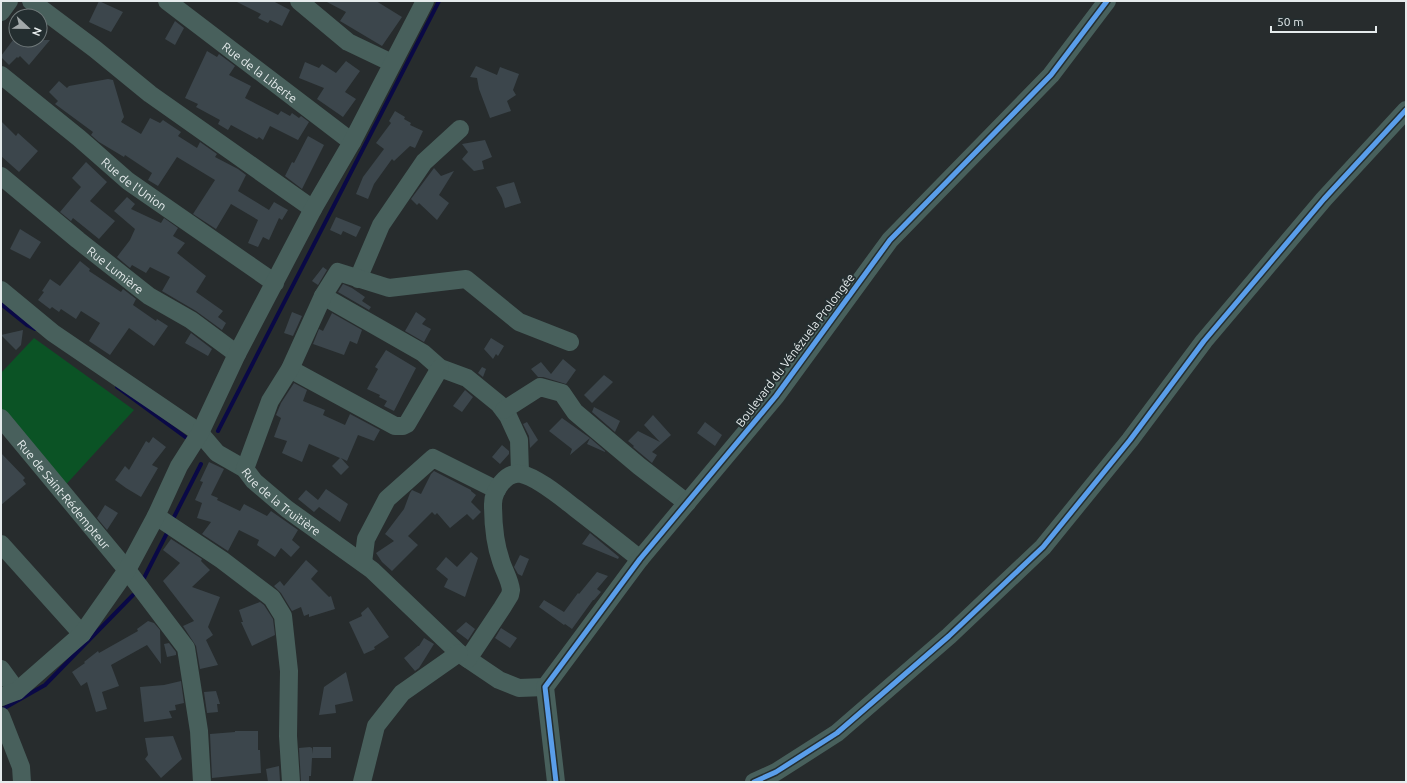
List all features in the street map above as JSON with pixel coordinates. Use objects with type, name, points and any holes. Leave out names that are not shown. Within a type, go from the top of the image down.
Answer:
[{"type":"street","points":[[1,12],[9,1]]},
{"type":"street","points":[[32,1],[95,49],[150,94],[313,209]]},
{"type":"street","name":"Rue de la Liberte","points":[[168,1],[352,142]]},
{"type":"street","points":[[299,1],[348,42],[392,64]]},
{"type":"street","points":[[1,669],[9,694],[82,634],[128,570],[156,516],[179,466],[200,433],[237,354],[313,209],[352,142],[425,1]]},
{"type":"street","name":"Boulevard du Vénézuela Prolongée","points":[[545,687],[640,559],[776,396],[890,240],[1050,75],[1107,1]]},
{"type":"street","name":"Rue de l'Union","points":[[1,75],[79,138],[128,181],[275,284]]},
{"type":"street","points":[[754,782],[776,772],[837,733],[949,636],[1043,547],[1130,440],[1204,341],[1324,199],[1406,110]]},
{"type":"street","points":[[358,279],[381,225],[424,162],[460,129]]},
{"type":"street","name":"Rue Lumière","points":[[1,176],[78,240],[149,296],[191,320],[237,354]]},
{"type":"street","points":[[245,470],[270,401],[290,369],[323,296],[338,272],[389,288],[466,279],[519,322],[570,342]]},
{"type":"street","name":"Rue de la Truitière","points":[[1,290],[53,333],[200,433],[216,453],[245,470],[254,481],[287,509],[372,570],[464,656],[499,680],[519,688],[545,687]]},
{"type":"street","points":[[323,296],[423,353],[440,368],[467,378],[499,404],[508,416],[519,440],[520,473]]},
{"type":"street","points":[[290,369],[399,427],[407,424],[440,368]]},
{"type":"street","points":[[504,410],[540,387],[562,393],[575,412],[687,504]]},
{"type":"street","name":"Rue de Saint-Rédempteur","points":[[1,418],[128,570],[186,648],[199,731],[202,782]]},
{"type":"street","points":[[363,563],[366,539],[387,499],[433,458],[497,490]]},
{"type":"street","points":[[362,782],[376,726],[402,693],[464,656],[502,608],[510,595],[512,590],[501,561],[495,535],[493,502],[497,490],[507,478],[511,475],[520,473],[546,486],[640,559]]},
{"type":"street","points":[[156,516],[222,560],[272,598],[283,616],[289,671],[288,736],[291,782]]},
{"type":"street","points":[[1,544],[82,634]]},
{"type":"street","points":[[545,687],[556,782]]},
{"type":"street","points":[[1,716],[21,767],[22,782]]},
{"type":"green space","points":[[34,338],[134,410],[61,490],[1,418],[1,373]]},
{"type":"building","points":[[99,1],[123,12],[111,32],[89,22]]},
{"type":"building","points":[[235,1],[273,1],[290,10],[282,26],[270,20],[268,23],[258,18],[261,14]]},
{"type":"building","points":[[325,1],[376,1],[402,17],[382,46],[340,21],[346,12]]},
{"type":"building","points":[[175,21],[184,28],[175,45],[165,39]]},
{"type":"building","points":[[8,47],[8,48],[43,48],[29,65],[20,56],[9,65],[1,56]]},
{"type":"building","points":[[207,51],[217,57],[219,54],[235,66],[229,75],[251,86],[245,98],[278,115],[281,111],[290,116],[292,113],[299,118],[301,116],[309,122],[298,140],[270,126],[263,140],[259,137],[257,139],[231,125],[228,130],[218,124],[220,120],[196,107],[198,104],[185,98]]},
{"type":"building","points":[[346,61],[360,71],[345,92],[356,99],[343,117],[317,99],[324,88],[299,78],[305,62],[319,68],[322,64],[336,73]]},
{"type":"building","points":[[476,66],[497,75],[500,67],[519,74],[513,90],[516,95],[507,101],[511,111],[490,118],[479,89],[477,78],[470,77]]},
{"type":"building","points":[[108,79],[113,80],[124,117],[121,122],[141,134],[150,118],[160,123],[163,120],[181,132],[178,136],[197,148],[200,142],[217,154],[215,157],[246,175],[238,191],[269,210],[274,202],[288,210],[282,220],[279,218],[269,240],[263,237],[258,247],[248,243],[258,220],[231,204],[216,229],[193,214],[215,180],[177,157],[158,186],[148,180],[152,173],[125,155],[124,157],[99,142],[91,135],[93,132],[55,104],[58,101],[49,92],[59,81],[67,88],[69,86]]},
{"type":"building","points":[[395,111],[405,117],[404,119],[411,123],[410,125],[423,131],[415,148],[410,146],[394,161],[392,159],[374,184],[368,199],[356,194],[363,177],[384,149],[376,143],[391,123],[389,121]]},
{"type":"building","points":[[1,121],[16,136],[18,133],[38,151],[19,172],[1,156]]},
{"type":"building","points":[[308,136],[324,145],[302,189],[285,176],[292,162],[294,163]]},
{"type":"building","points":[[485,140],[492,157],[482,161],[484,169],[474,171],[462,159],[468,152],[462,144]]},
{"type":"building","points":[[86,162],[107,182],[90,201],[115,221],[99,239],[73,218],[71,221],[60,212],[81,187],[72,178]]},
{"type":"building","points":[[434,168],[441,176],[454,171],[439,195],[449,203],[437,220],[419,203],[417,205],[411,199]]},
{"type":"building","points":[[514,182],[521,203],[505,208],[496,187]]},
{"type":"building","points":[[127,197],[135,204],[131,209],[161,223],[164,218],[178,228],[173,236],[185,243],[177,253],[206,276],[196,292],[223,311],[218,317],[226,323],[222,330],[196,311],[162,291],[170,277],[150,267],[146,273],[132,265],[130,268],[117,257],[130,240],[135,229],[114,211]]},
{"type":"building","points":[[336,217],[361,227],[356,237],[343,231],[341,235],[330,230]]},
{"type":"building","points":[[20,229],[41,242],[30,259],[10,249]]},
{"type":"building","points":[[80,261],[90,269],[89,271],[121,292],[123,289],[136,299],[133,305],[156,321],[157,319],[168,326],[154,346],[129,328],[110,355],[89,341],[100,323],[81,311],[76,319],[61,309],[59,312],[52,307],[50,309],[38,300],[44,292],[42,291],[50,279],[60,286]]},
{"type":"building","points":[[323,267],[327,270],[318,285],[312,281]]},
{"type":"building","points":[[343,284],[365,297],[362,301],[371,307],[369,310],[338,292]]},
{"type":"building","points":[[292,312],[302,316],[293,336],[284,333]]},
{"type":"building","points":[[416,312],[426,319],[422,324],[431,329],[424,342],[405,331]]},
{"type":"building","points":[[332,313],[362,330],[357,344],[350,341],[344,355],[313,344],[319,329],[323,331]]},
{"type":"building","points":[[23,330],[21,345],[16,350],[1,335]]},
{"type":"building","points":[[191,333],[212,349],[208,356],[185,343]]},
{"type":"building","points":[[491,338],[504,346],[498,356],[496,354],[493,359],[484,349]]},
{"type":"building","points":[[386,350],[416,368],[394,411],[384,406],[387,401],[379,397],[380,395],[367,389],[378,369],[375,367]]},
{"type":"building","points":[[563,359],[576,370],[566,384],[543,377],[538,377],[531,369],[541,362],[551,374]]},
{"type":"building","points":[[482,367],[486,369],[483,377],[478,373]]},
{"type":"building","points":[[604,375],[613,382],[592,403],[584,395]]},
{"type":"building","points":[[294,383],[307,390],[303,401],[325,410],[323,415],[345,425],[350,414],[380,430],[374,441],[358,435],[347,461],[341,458],[349,467],[341,475],[332,466],[340,458],[309,444],[302,462],[282,453],[287,441],[274,437],[281,418],[276,415],[281,403]]},
{"type":"building","points":[[465,390],[473,397],[462,412],[453,406]]},
{"type":"building","points":[[594,407],[620,421],[615,432],[592,412]]},
{"type":"building","points":[[653,415],[671,435],[652,452],[657,455],[652,463],[628,441],[638,431],[660,442],[644,425]]},
{"type":"building","points":[[562,418],[590,438],[570,455],[572,449],[549,431]]},
{"type":"building","points":[[527,422],[538,440],[530,448],[529,436],[523,424]]},
{"type":"building","points":[[705,422],[722,435],[715,446],[697,433]]},
{"type":"building","points":[[153,437],[166,447],[152,465],[158,468],[141,497],[115,480],[125,466],[129,470],[146,441],[149,443]]},
{"type":"building","points":[[590,438],[605,451],[605,452],[587,444]]},
{"type":"building","points":[[502,445],[509,451],[509,454],[500,464],[492,457]]},
{"type":"building","points":[[1,453],[25,478],[23,480],[26,484],[1,505]]},
{"type":"building","points":[[209,462],[224,469],[211,495],[218,498],[217,500],[240,511],[244,504],[267,516],[271,511],[298,530],[292,540],[300,547],[291,557],[281,548],[275,557],[257,545],[259,540],[239,530],[228,551],[202,534],[211,522],[197,518],[202,503],[195,500],[203,482],[200,481]]},
{"type":"building","points":[[434,471],[471,490],[476,495],[471,502],[481,512],[473,520],[467,514],[450,528],[437,513],[435,515],[432,512],[408,536],[418,545],[392,571],[382,562],[376,553],[394,541],[385,534],[404,509],[412,490],[421,494]]},
{"type":"building","points":[[326,489],[348,504],[340,522],[319,507],[314,512],[298,499],[306,490],[318,500]]},
{"type":"building","points":[[105,505],[118,513],[107,530],[97,518]]},
{"type":"building","points":[[590,533],[619,557],[618,559],[582,544]]},
{"type":"building","points":[[171,539],[202,559],[201,561],[210,570],[192,587],[220,597],[208,627],[213,635],[206,640],[218,665],[200,669],[196,646],[183,626],[194,621],[163,581],[180,563],[163,550]]},
{"type":"building","points":[[471,552],[478,558],[465,597],[444,587],[448,579],[436,569],[446,557],[457,567]]},
{"type":"building","points":[[520,555],[529,559],[522,576],[518,574],[514,567]]},
{"type":"building","points":[[306,560],[318,571],[311,579],[329,597],[331,596],[335,609],[309,617],[309,614],[304,616],[301,607],[292,611],[281,593],[274,586],[280,581],[284,586]]},
{"type":"building","points":[[597,572],[608,576],[597,589],[601,592],[593,600],[572,629],[539,607],[544,600],[564,612],[578,593],[579,594]]},
{"type":"building","points":[[260,602],[264,605],[273,619],[275,635],[252,646],[241,622],[243,622],[239,610]]},
{"type":"building","points":[[368,607],[389,637],[374,647],[375,649],[364,654],[349,622],[362,616],[361,613]]},
{"type":"building","points":[[148,621],[154,623],[160,630],[161,664],[147,645],[111,665],[119,686],[102,692],[107,709],[96,712],[87,682],[81,686],[72,672],[98,651],[99,653],[138,631],[137,629]]},
{"type":"building","points":[[466,622],[475,629],[468,640],[456,631]]},
{"type":"building","points":[[501,628],[517,638],[510,648],[495,638]]},
{"type":"building","points":[[424,638],[434,644],[419,668],[415,671],[404,658],[419,646]]},
{"type":"building","points":[[169,643],[176,652],[176,655],[167,657],[164,644]]},
{"type":"building","points":[[346,672],[353,701],[335,705],[336,713],[319,715],[324,687]]},
{"type":"building","points":[[181,681],[184,703],[175,705],[176,710],[169,711],[172,718],[144,722],[140,687],[164,685]]},
{"type":"building","points":[[216,691],[220,704],[217,704],[218,712],[207,713],[204,692]]},
{"type":"building","points":[[235,731],[258,731],[258,750],[260,750],[261,773],[212,778],[210,734]]},
{"type":"building","points":[[173,736],[182,759],[161,778],[145,759],[148,755],[145,738]]},
{"type":"building","points":[[313,747],[331,747],[331,758],[312,758],[311,776],[309,776],[309,782],[301,782],[299,748],[312,748],[312,754]]},
{"type":"building","points":[[279,766],[280,781],[268,782],[266,769]]},
{"type":"waterway","points":[[218,431],[439,1]]},
{"type":"waterway","points":[[1,304],[27,325],[35,329]]},
{"type":"waterway","points":[[117,387],[188,439]]},
{"type":"waterway","points":[[172,521],[201,464]]},
{"type":"waterway","points":[[144,578],[168,531]]},
{"type":"waterway","points":[[1,710],[45,685],[133,595]]},
{"type":"cycle path","points":[[556,782],[545,687],[640,559],[776,396],[890,240],[1051,75],[1107,1]]},
{"type":"cycle path","points":[[754,782],[776,772],[837,733],[949,636],[1043,547],[1130,440],[1204,341],[1324,199],[1406,110]]}]
